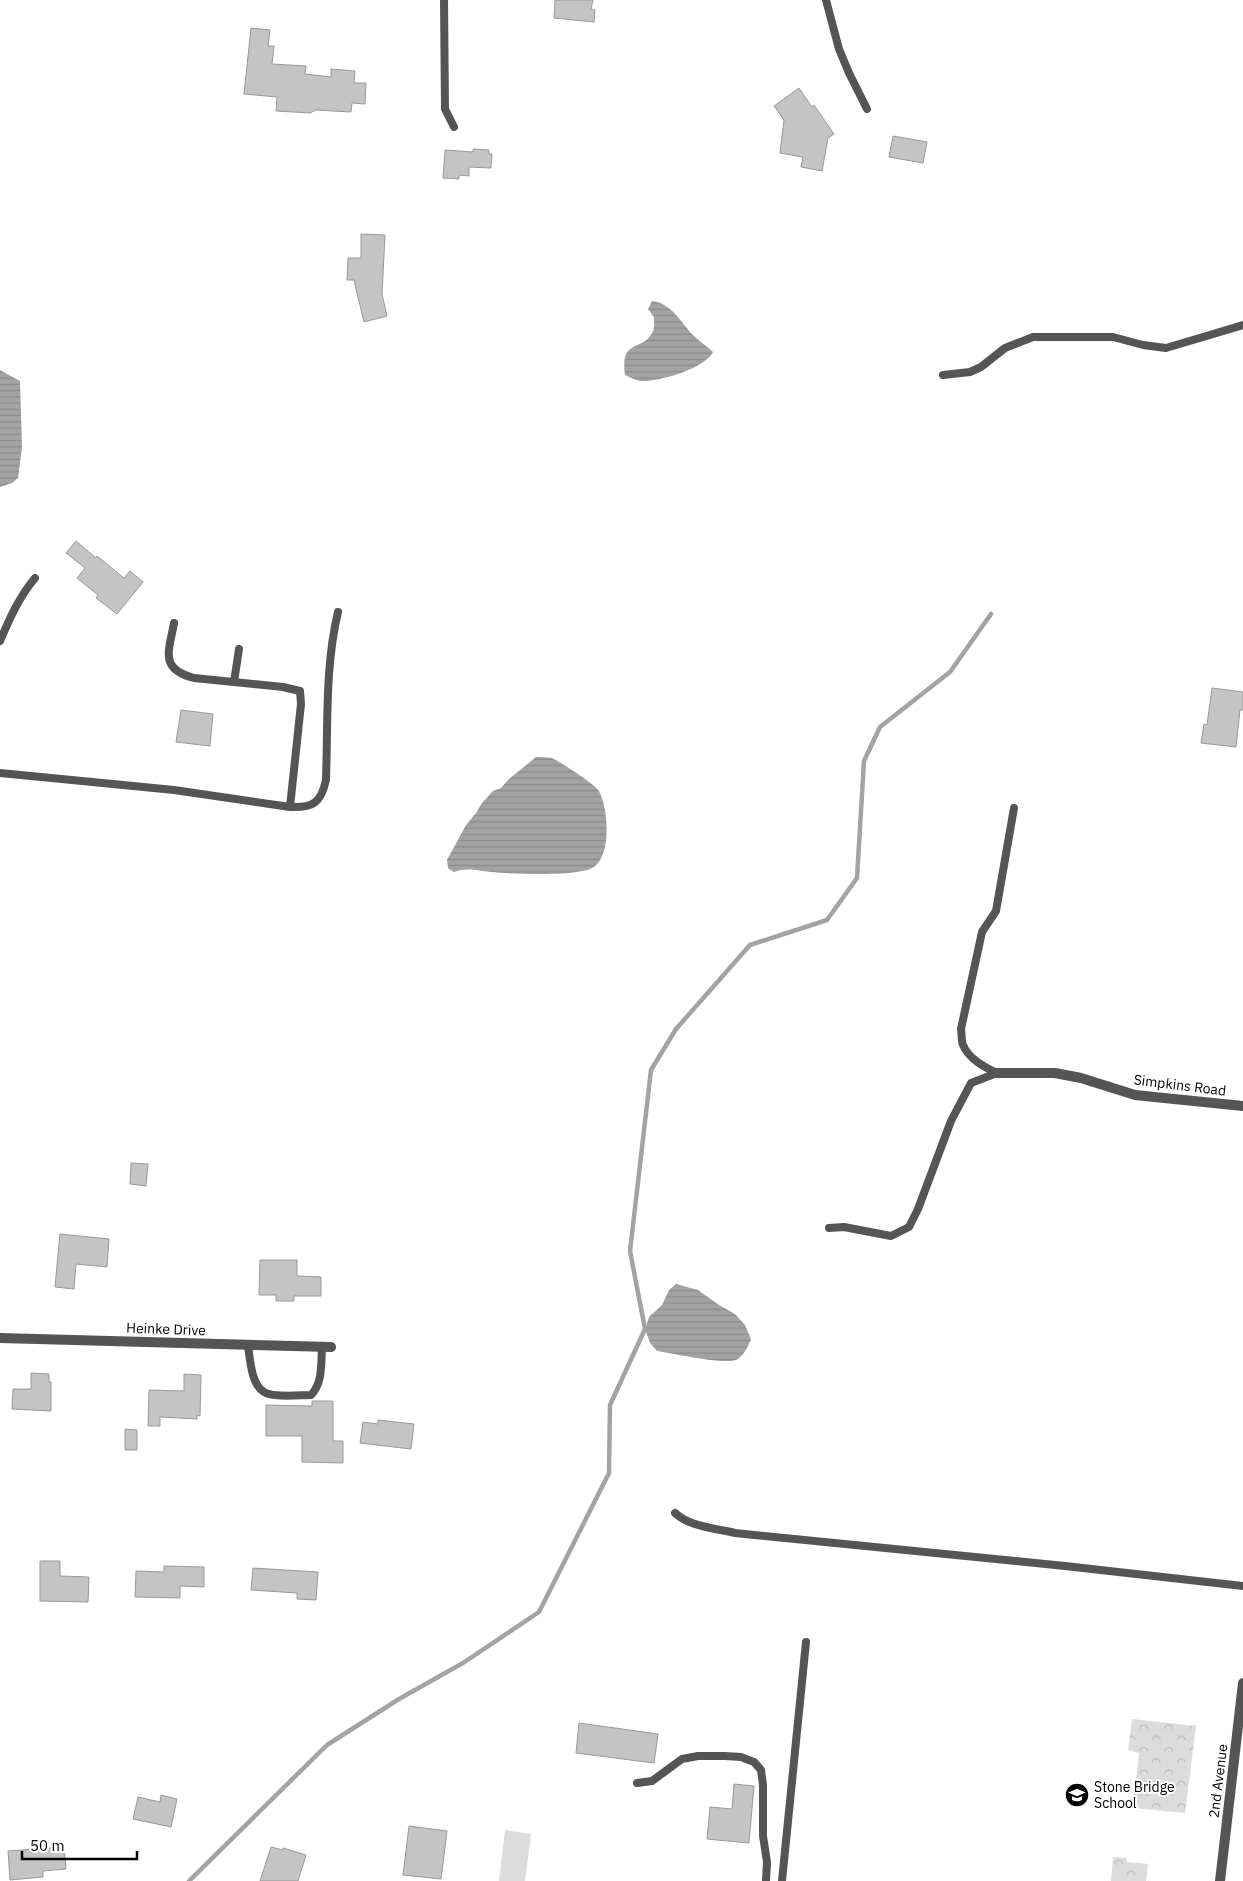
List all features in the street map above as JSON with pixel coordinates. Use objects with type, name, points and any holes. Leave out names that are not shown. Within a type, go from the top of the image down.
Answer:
[{"type":"street","name":"Simpkins Road","points":[[997,1073],[1055,1073],[1081,1078],[1134,1096],[1243,1106]]},
{"type":"street","name":"Heinke Drive","points":[[0,1338],[327,1347]]},
{"type":"street","name":"2nd Avenue","points":[[1220,1881],[1243,1683]]},
{"type":"lane","points":[[444,0],[445,109],[454,127]]},
{"type":"lane","points":[[826,0],[839,49],[867,109]]},
{"type":"lane","points":[[943,375],[975,370],[1005,348],[1032,336],[1113,337],[1143,346],[1166,348],[1243,325]]},
{"type":"lane","points":[[0,641],[15,606],[35,578]]},
{"type":"lane","points":[[0,773],[174,790],[306,808],[314,804],[324,788],[332,644],[338,612]]},
{"type":"lane","points":[[174,622],[168,653],[173,670],[182,675],[194,678],[284,687],[300,692],[301,704],[290,807]]},
{"type":"lane","points":[[234,682],[239,649]]},
{"type":"lane","points":[[997,1073],[983,1067],[972,1058],[963,1045],[961,1029],[982,932],[996,911],[1014,808]]},
{"type":"lane","points":[[829,1228],[844,1226],[892,1236],[909,1227],[918,1209],[951,1121],[970,1083],[997,1073]]},
{"type":"lane","points":[[248,1345],[251,1367],[259,1386],[264,1392],[274,1395],[311,1395],[316,1390],[320,1380],[327,1347]]},
{"type":"lane","points":[[675,1512],[682,1519],[690,1522],[735,1533],[1243,1586]]},
{"type":"lane","points":[[782,1881],[806,1642]]},
{"type":"lane","points":[[637,1784],[652,1781],[682,1759],[698,1756],[725,1756],[741,1757],[754,1762],[761,1770],[763,1785],[763,1836],[768,1862],[766,1881]]},
{"type":"green space","points":[[1132,1719],[1196,1726],[1185,1813],[1133,1808],[1139,1753],[1128,1750]]},
{"type":"green space","points":[[505,1830],[531,1834],[525,1881],[499,1881]]},
{"type":"green space","points":[[1113,1857],[1126,1858],[1127,1862],[1148,1864],[1146,1881],[1111,1881]]},
{"type":"shaded area","points":[[652,301],[671,310],[694,336],[713,352],[708,358],[691,369],[669,377],[640,381],[625,375],[624,363],[629,350],[648,339],[653,331],[654,317],[648,309]]},
{"type":"shaded area","points":[[0,370],[20,381],[22,447],[18,478],[12,483],[0,487]]},
{"type":"shaded area","points":[[536,757],[552,758],[569,768],[599,791],[605,808],[607,831],[604,852],[600,861],[594,867],[586,870],[561,874],[469,870],[454,872],[448,868],[447,860],[466,825],[482,803],[493,791],[501,788]]},
{"type":"shaded area","points":[[676,1284],[698,1290],[735,1314],[745,1325],[751,1339],[746,1350],[738,1359],[723,1361],[657,1351],[650,1343],[645,1329],[649,1317],[662,1305],[669,1290]]},
{"type":"building","points":[[555,0],[593,0],[591,9],[595,10],[594,22],[554,18]]},
{"type":"building","points":[[251,28],[270,30],[268,46],[274,46],[272,64],[306,66],[305,74],[331,77],[331,69],[355,71],[354,83],[366,83],[365,104],[352,103],[351,112],[316,110],[310,113],[276,111],[277,97],[244,94]]},
{"type":"building","points":[[799,88],[812,107],[814,105],[834,134],[828,138],[822,171],[801,167],[803,157],[780,153],[784,120],[774,106]]},
{"type":"building","points":[[893,136],[927,142],[923,163],[889,157]]},
{"type":"building","points":[[473,149],[489,150],[489,154],[492,154],[491,168],[469,167],[469,176],[459,175],[459,179],[443,178],[445,150],[473,152]]},
{"type":"building","points":[[361,234],[385,235],[382,294],[387,316],[364,322],[354,280],[347,280],[348,258],[361,258]]},
{"type":"building","points":[[76,541],[124,578],[130,571],[143,582],[117,614],[96,598],[98,595],[77,578],[85,568],[66,553]]},
{"type":"building","points":[[1212,688],[1243,692],[1243,710],[1240,710],[1236,747],[1201,743],[1204,724],[1207,725]]},
{"type":"building","points":[[181,710],[213,714],[210,746],[176,742]]},
{"type":"building","points":[[131,1163],[148,1164],[146,1186],[130,1184]]},
{"type":"building","points":[[60,1234],[109,1239],[107,1267],[76,1264],[74,1289],[55,1287]]},
{"type":"building","points":[[260,1260],[297,1260],[297,1276],[321,1277],[321,1296],[294,1296],[294,1301],[276,1301],[276,1295],[259,1295]]},
{"type":"building","points":[[31,1373],[49,1374],[49,1382],[51,1382],[51,1411],[12,1409],[13,1389],[31,1389]]},
{"type":"building","points":[[184,1374],[201,1375],[200,1416],[197,1415],[197,1419],[160,1417],[160,1426],[148,1426],[149,1390],[184,1391]]},
{"type":"building","points":[[312,1401],[333,1401],[333,1441],[343,1441],[343,1463],[302,1462],[302,1436],[266,1436],[266,1405],[312,1406]]},
{"type":"building","points":[[378,1420],[414,1424],[411,1449],[360,1443],[363,1422],[378,1424]]},
{"type":"building","points":[[125,1429],[137,1430],[137,1450],[125,1450]]},
{"type":"building","points":[[40,1561],[60,1561],[60,1576],[89,1577],[88,1602],[40,1601]]},
{"type":"building","points":[[164,1566],[204,1567],[204,1587],[180,1586],[180,1598],[135,1597],[136,1571],[164,1572]]},
{"type":"building","points":[[253,1568],[318,1572],[316,1600],[297,1599],[297,1593],[251,1590]]},
{"type":"building","points":[[579,1723],[658,1734],[654,1763],[576,1753]]},
{"type":"building","points":[[734,1784],[754,1786],[749,1843],[707,1839],[710,1807],[732,1809]]},
{"type":"building","points":[[161,1795],[177,1799],[171,1827],[133,1819],[138,1797],[160,1802]]},
{"type":"building","points":[[409,1826],[447,1831],[441,1879],[403,1875]]},
{"type":"building","points":[[64,1847],[66,1869],[43,1871],[43,1877],[10,1880],[8,1851]]},
{"type":"building","points":[[271,1847],[283,1850],[283,1848],[306,1855],[298,1881],[260,1881]]},
{"type":"waterway","points":[[189,1881],[327,1745],[399,1699],[463,1663],[539,1612],[609,1473],[610,1405],[645,1329],[630,1251],[651,1070],[676,1029],[750,945],[827,920],[857,878],[864,761],[880,727],[950,672],[991,614]]},
{"type":"place","name":"Stone Bridge School","points":[[1077,1795]]}]
